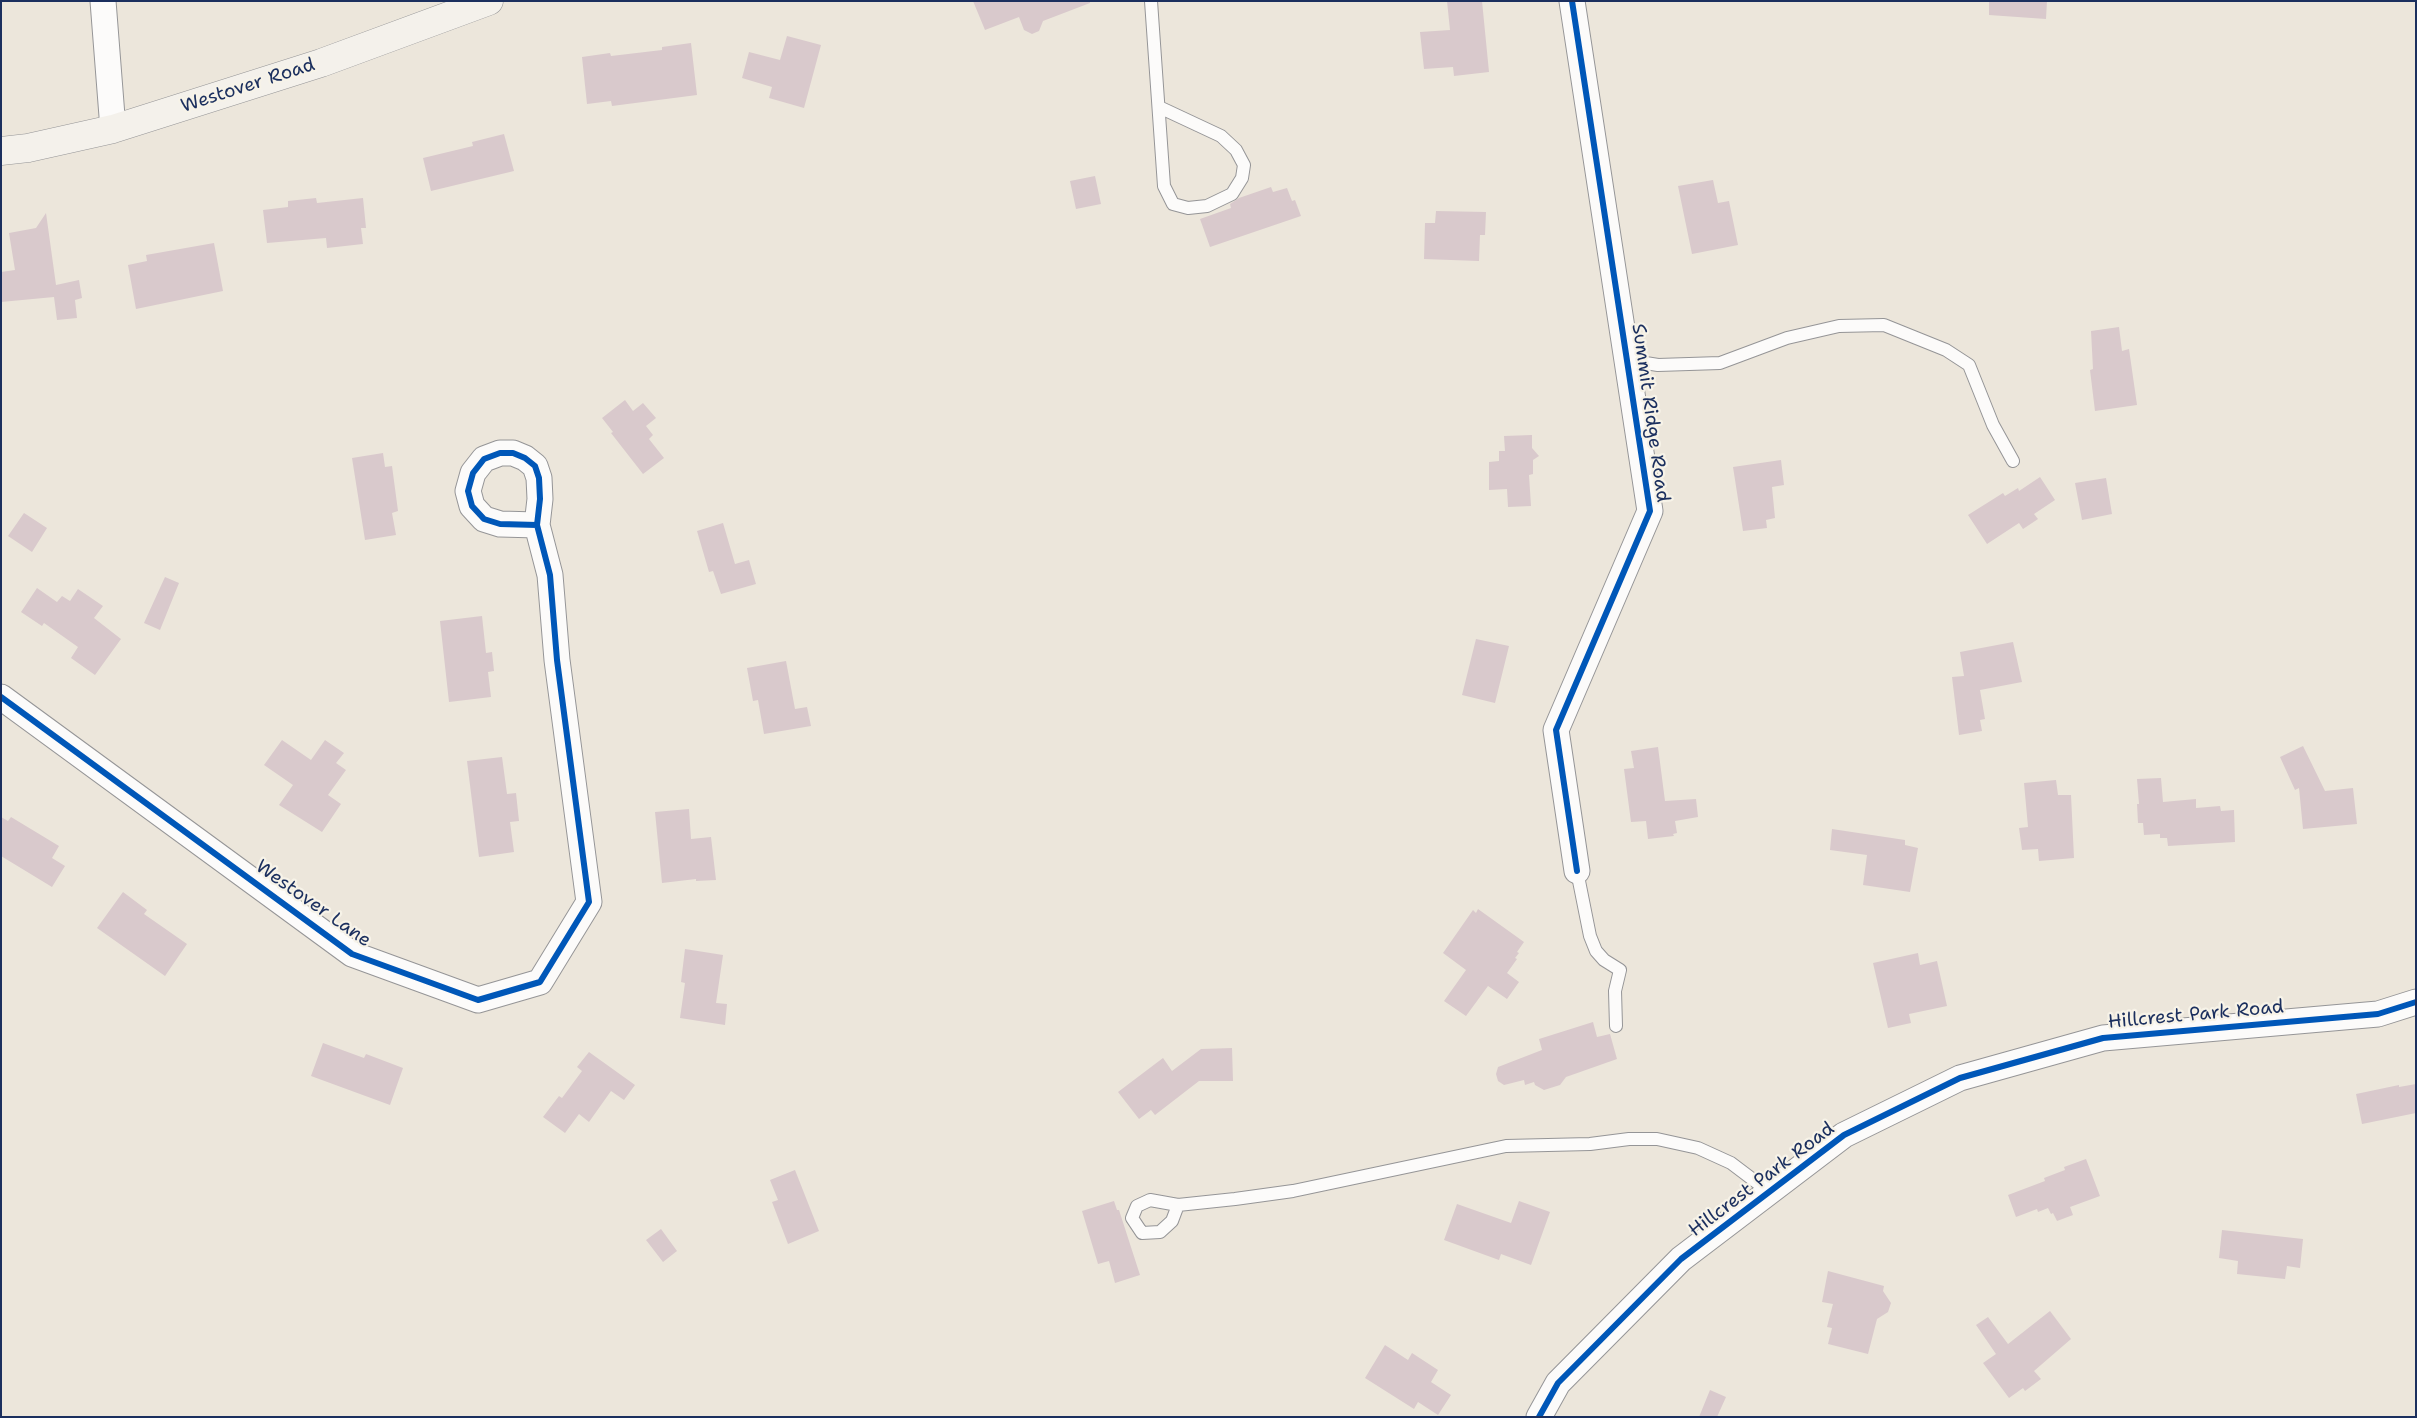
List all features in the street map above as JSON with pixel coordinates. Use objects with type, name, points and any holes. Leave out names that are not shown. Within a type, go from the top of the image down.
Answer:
[{"type":"street","points":[[104,1],[114,129]]},
{"type":"street","name":"Westover Road","points":[[1,150],[28,148],[114,129],[321,63],[489,1]]},
{"type":"street","name":"Summit Ridge Road","points":[[1572,1],[1650,511],[1556,730],[1577,872]]},
{"type":"street","name":"Westover Lane","points":[[1,697],[352,954],[478,1000],[540,982],[589,902],[557,660],[550,575],[537,525]]},
{"type":"street","name":"Hillcrest Park Road","points":[[1539,1417],[1558,1383],[1681,1259],[1844,1135],[1960,1078],[2103,1038],[2378,1014],[2416,1002]]},
{"type":"lane","points":[[1151,1],[1164,186],[1173,204],[1188,208],[1207,206],[1232,194],[1242,178],[1244,165],[1236,150],[1222,136],[1159,107]]},
{"type":"lane","points":[[1627,360],[1658,365],[1720,363],[1787,338],[1839,326],[1884,325],[1946,350],[1969,365],[1993,426],[2012,461]]},
{"type":"lane","points":[[1577,872],[1590,936],[1596,950],[1604,960],[1620,970],[1615,991],[1616,1026]]},
{"type":"lane","points":[[1178,1205],[1293,1190],[1506,1146],[1590,1144],[1628,1139],[1657,1139],[1698,1148],[1731,1163],[1768,1192]]},
{"type":"building","points":[[973,1],[1090,1],[1090,3],[1043,21],[1039,31],[1032,34],[1024,30],[1019,17],[985,30]]},
{"type":"building","points":[[1447,1],[1482,1],[1489,72],[1454,76],[1453,67],[1424,69],[1420,32],[1450,30]]},
{"type":"building","points":[[1989,1],[2047,1],[2046,19],[1989,15]]},
{"type":"building","points":[[787,36],[821,45],[804,108],[769,98],[772,87],[742,78],[749,52],[780,60]]},
{"type":"building","points":[[691,43],[697,95],[612,106],[611,101],[587,104],[582,57],[610,53],[611,56],[662,50],[662,47]]},
{"type":"building","points":[[504,134],[514,171],[431,191],[423,158],[473,146],[472,142]]},
{"type":"building","points":[[1095,176],[1101,204],[1076,209],[1070,181]]},
{"type":"building","points":[[1713,180],[1718,203],[1729,201],[1738,245],[1692,254],[1678,186]]},
{"type":"building","points":[[1271,187],[1273,192],[1287,188],[1292,201],[1295,200],[1301,216],[1210,247],[1200,219],[1231,208],[1230,204],[1239,198]]},
{"type":"building","points":[[316,198],[317,203],[363,198],[366,228],[361,228],[363,244],[327,248],[326,238],[267,243],[263,210],[288,207],[288,201]]},
{"type":"building","points":[[1436,211],[1486,212],[1485,235],[1480,235],[1479,261],[1424,259],[1425,223],[1435,223]]},
{"type":"building","points":[[46,213],[56,285],[79,280],[82,298],[75,300],[77,318],[57,320],[54,297],[1,302],[1,272],[15,270],[9,233],[36,228]]},
{"type":"building","points":[[214,243],[223,291],[136,309],[128,265],[147,261],[146,255]]},
{"type":"building","points":[[2119,327],[2122,351],[2129,349],[2137,405],[2095,411],[2090,370],[2093,369],[2091,331]]},
{"type":"building","points":[[625,400],[633,411],[643,403],[656,418],[646,426],[653,435],[649,439],[664,458],[643,474],[611,433],[613,432],[602,418]]},
{"type":"building","points":[[1532,435],[1532,448],[1539,456],[1533,460],[1533,474],[1529,475],[1531,506],[1508,507],[1507,489],[1489,490],[1489,462],[1499,461],[1499,451],[1505,451],[1504,436]]},
{"type":"building","points":[[383,453],[385,467],[392,466],[398,511],[392,513],[396,535],[365,540],[352,458]]},
{"type":"building","points":[[1781,460],[1784,485],[1772,487],[1775,518],[1766,520],[1767,528],[1743,531],[1733,467]]},
{"type":"building","points":[[2040,477],[2055,500],[2034,514],[2038,519],[2023,529],[2019,523],[1987,544],[1968,515],[2003,493],[2005,496],[2018,488],[2019,491]]},
{"type":"building","points":[[2106,478],[2112,514],[2082,520],[2075,483]]},
{"type":"building","points":[[24,513],[47,528],[32,552],[8,536]]},
{"type":"building","points":[[723,523],[735,564],[749,560],[756,584],[721,594],[713,571],[709,572],[697,531]]},
{"type":"building","points":[[165,577],[179,583],[160,630],[144,623]]},
{"type":"building","points":[[37,588],[57,602],[62,596],[70,601],[78,589],[103,606],[94,618],[121,639],[95,675],[71,658],[78,647],[44,623],[42,626],[21,612]]},
{"type":"building","points":[[482,616],[486,653],[492,652],[494,671],[488,672],[491,697],[449,702],[440,621]]},
{"type":"building","points":[[1476,639],[1509,646],[1495,703],[1462,695]]},
{"type":"building","points":[[2013,642],[2022,682],[1980,690],[1985,719],[1980,720],[1982,731],[1959,735],[1952,677],[1964,676],[1960,652]]},
{"type":"building","points":[[786,661],[795,709],[807,707],[811,726],[764,734],[758,700],[753,701],[747,668]]},
{"type":"building","points":[[282,740],[311,760],[325,740],[344,753],[336,763],[346,770],[328,795],[341,804],[322,832],[279,805],[293,785],[264,765]]},
{"type":"building","points":[[2303,746],[2325,791],[2353,788],[2357,824],[2303,829],[2299,788],[2295,790],[2280,757]]},
{"type":"building","points":[[1658,747],[1665,801],[1696,799],[1698,817],[1675,821],[1677,833],[1673,834],[1674,836],[1648,839],[1646,821],[1631,822],[1624,769],[1634,768],[1631,751]]},
{"type":"building","points":[[502,757],[507,794],[516,793],[519,821],[510,822],[514,852],[479,857],[467,761]]},
{"type":"building","points":[[2161,778],[2163,802],[2196,799],[2196,808],[2220,806],[2221,811],[2234,810],[2235,842],[2168,846],[2167,838],[2160,838],[2160,834],[2144,835],[2143,823],[2138,823],[2137,779]]},
{"type":"building","points":[[2056,780],[2058,795],[2071,795],[2074,858],[2039,861],[2038,849],[2022,850],[2019,828],[2028,827],[2024,783]]},
{"type":"building","points":[[689,809],[691,839],[711,837],[716,880],[696,881],[696,879],[662,883],[655,812]]},
{"type":"building","points":[[1,817],[8,821],[11,817],[59,846],[52,858],[65,866],[52,887],[1,856]]},
{"type":"building","points":[[1832,829],[1905,840],[1905,845],[1918,848],[1910,892],[1863,885],[1867,855],[1830,850]]},
{"type":"building","points":[[123,892],[147,910],[144,914],[187,944],[165,976],[97,928]]},
{"type":"building","points":[[1478,909],[1524,942],[1517,952],[1519,953],[1515,958],[1517,959],[1507,973],[1519,982],[1507,999],[1488,986],[1466,1016],[1444,1001],[1466,970],[1443,953],[1473,910],[1476,913]]},
{"type":"building","points":[[685,949],[723,955],[716,1003],[727,1004],[725,1025],[680,1018],[685,983],[681,982]]},
{"type":"building","points":[[1918,953],[1920,965],[1937,961],[1947,1006],[1909,1014],[1911,1023],[1888,1028],[1873,963]]},
{"type":"building","points":[[1593,1022],[1597,1037],[1610,1034],[1617,1059],[1566,1077],[1560,1085],[1544,1090],[1535,1085],[1534,1082],[1525,1085],[1524,1080],[1504,1085],[1498,1081],[1496,1074],[1498,1067],[1542,1050],[1539,1039]]},
{"type":"building","points":[[323,1043],[364,1058],[366,1054],[403,1068],[390,1105],[311,1076]]},
{"type":"building","points":[[1232,1048],[1233,1081],[1199,1081],[1155,1115],[1151,1110],[1139,1119],[1118,1092],[1163,1058],[1172,1071],[1201,1049]]},
{"type":"building","points":[[589,1052],[635,1085],[624,1100],[611,1091],[589,1122],[579,1114],[565,1133],[543,1117],[559,1096],[562,1098],[582,1071],[577,1067]]},
{"type":"building","points":[[2416,1084],[2416,1113],[2362,1124],[2356,1094],[2399,1085],[2399,1087]]},
{"type":"building","points":[[2086,1159],[2100,1196],[2070,1207],[2073,1215],[2057,1221],[2048,1208],[2038,1212],[2037,1209],[2016,1217],[2008,1195],[2045,1181],[2044,1178],[2065,1170],[2064,1167]]},
{"type":"building","points":[[795,1170],[819,1231],[788,1244],[772,1202],[778,1200],[770,1180]]},
{"type":"building","points":[[1114,1201],[1117,1210],[1119,1210],[1140,1275],[1115,1283],[1109,1261],[1098,1264],[1082,1211]]},
{"type":"building","points":[[1519,1201],[1550,1212],[1531,1265],[1501,1254],[1499,1260],[1444,1240],[1457,1204],[1511,1223]]},
{"type":"building","points":[[661,1229],[677,1251],[663,1262],[646,1240]]},
{"type":"building","points":[[2222,1230],[2303,1239],[2300,1268],[2287,1266],[2285,1279],[2237,1274],[2238,1261],[2219,1258]]},
{"type":"building","points":[[1828,1271],[1884,1286],[1883,1291],[1891,1303],[1888,1312],[1877,1319],[1868,1354],[1828,1344],[1832,1328],[1827,1327],[1833,1304],[1822,1302]]},
{"type":"building","points":[[2050,1311],[2071,1339],[2034,1371],[2041,1379],[2025,1391],[2023,1388],[2009,1398],[1983,1363],[1996,1354],[1976,1325],[1988,1317],[2008,1344]]},
{"type":"building","points":[[1385,1345],[1408,1360],[1412,1353],[1438,1370],[1431,1382],[1451,1395],[1438,1415],[1418,1402],[1414,1409],[1365,1378]]},
{"type":"building","points":[[1710,1390],[1726,1397],[1717,1417],[1699,1417]]},
{"type":"cycle path","points":[[1572,1],[1650,511],[1556,730],[1577,871]]},
{"type":"cycle path","points":[[1,697],[352,954],[478,1000],[540,982],[589,902],[557,660],[550,575],[537,525],[540,499],[539,478],[535,466],[525,458],[513,453],[500,453],[484,459],[473,473],[468,491],[472,506],[484,519],[500,524],[537,525]]},
{"type":"cycle path","points":[[1539,1417],[1558,1383],[1681,1259],[1844,1135],[1960,1078],[2103,1038],[2378,1014],[2416,1002]]}]
